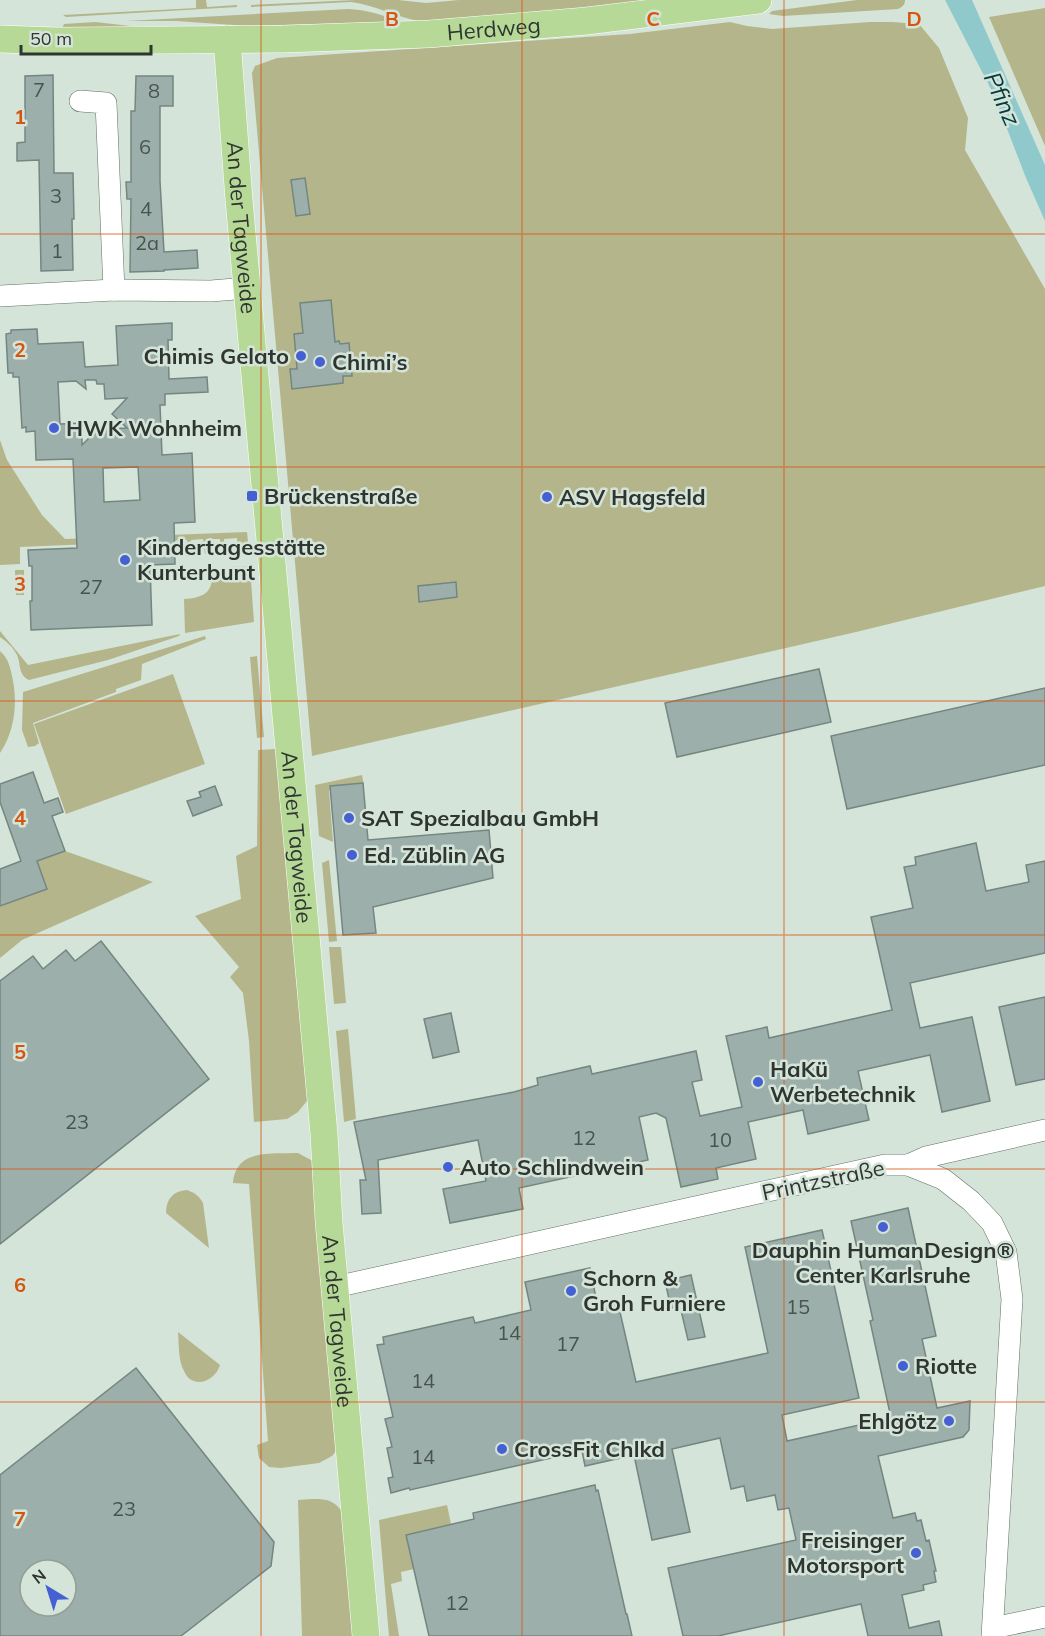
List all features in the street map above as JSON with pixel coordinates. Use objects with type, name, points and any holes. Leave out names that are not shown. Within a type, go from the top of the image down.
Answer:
[{"type":"main road","name":"Herdweg","points":[[227,39],[429,34],[586,21],[758,0]]},
{"type":"main road","points":[[0,39],[56,41],[227,39]]},
{"type":"main road","name":"An der Tagweide","points":[[227,39],[278,647],[288,730],[324,1134],[366,1636]]},
{"type":"street","points":[[80,101],[106,103],[114,290]]},
{"type":"street","points":[[0,296],[114,290],[211,291],[247,288]]},
{"type":"street","points":[[908,1166],[926,1157],[1045,1130]]},
{"type":"street","name":"Printzstraße","points":[[335,1287],[885,1165],[908,1166],[943,1179],[972,1201],[992,1223],[1006,1252],[1012,1299],[993,1632]]},
{"type":"street","points":[[993,1632],[1045,1617]]},
{"type":"green space","points":[[196,0],[206,0],[207,7],[237,5],[237,7],[66,17],[63,15],[196,8]]},
{"type":"green space","points":[[398,0],[426,3],[459,0],[667,0],[536,14],[419,21],[351,2],[251,7],[251,5]]},
{"type":"green space","points":[[857,0],[905,0],[903,6],[898,9],[783,16],[769,14],[772,11]]},
{"type":"green space","points":[[1045,8],[1045,146],[989,17]]},
{"type":"green space","points":[[348,9],[374,13],[398,22],[248,26],[176,21],[126,21]]},
{"type":"green space","points":[[95,22],[167,27],[62,29],[64,24]]},
{"type":"green space","name":"ASV Hagsfeld","points":[[730,22],[772,29],[870,22],[919,24],[939,48],[968,118],[965,150],[1045,289],[1045,586],[856,632],[312,756],[252,73],[255,66],[277,58],[630,34]]},
{"type":"green space","points":[[0,440],[7,460],[42,515],[65,539],[247,532],[249,552],[238,553],[237,538],[224,539],[225,553],[221,553],[220,539],[208,539],[208,554],[205,554],[203,539],[191,540],[191,554],[188,554],[187,540],[20,547],[20,564],[0,565]]},
{"type":"green space","points":[[250,567],[254,622],[185,633],[184,599],[204,594],[211,586],[216,572],[221,569]]},
{"type":"green space","points":[[15,570],[24,570],[24,595],[16,595]]},
{"type":"green space","points":[[0,631],[28,665],[180,634],[108,660],[29,680],[21,672],[15,652],[0,637]]},
{"type":"green space","points":[[205,636],[206,639],[142,664],[141,680],[116,689],[116,692],[33,723],[39,743],[28,747],[22,730],[23,692]]},
{"type":"green space","points":[[0,651],[7,659],[10,669],[15,706],[12,726],[0,753]]},
{"type":"green space","points":[[257,656],[264,737],[257,738],[250,657]]},
{"type":"green space","points":[[173,674],[205,764],[66,814],[34,724]]},
{"type":"green space","points":[[276,749],[310,1097],[298,1112],[287,1119],[254,1122],[249,1041],[243,993],[230,977],[239,967],[195,916],[241,899],[236,856],[257,846],[258,750]]},
{"type":"green space","points":[[362,775],[364,786],[329,790],[333,842],[319,836],[315,785]]},
{"type":"green space","points":[[65,851],[153,882],[22,940],[0,958],[0,906],[37,861]]},
{"type":"green space","points":[[329,860],[337,941],[329,942],[322,863]]},
{"type":"green space","points":[[329,947],[341,947],[346,1003],[334,1004]]},
{"type":"green space","points":[[348,1029],[356,1119],[344,1122],[336,1031]]},
{"type":"green space","points":[[298,1153],[311,1160],[318,1169],[340,1446],[332,1456],[319,1463],[281,1468],[269,1467],[259,1458],[257,1445],[268,1441],[249,1184],[233,1183],[236,1172],[248,1158],[267,1154]]},
{"type":"green space","points":[[187,1190],[200,1198],[203,1203],[209,1248],[166,1213],[171,1197]]},
{"type":"green space","points":[[178,1332],[220,1365],[209,1379],[198,1382],[188,1377],[184,1371],[179,1352]]},
{"type":"green space","points":[[312,1499],[331,1502],[345,1515],[356,1636],[302,1636],[298,1500]]},
{"type":"green space","points":[[447,1505],[451,1524],[421,1531],[414,1569],[401,1572],[402,1581],[391,1584],[399,1636],[389,1636],[379,1520]]},
{"type":"water","name":"Pfinz","points":[[945,0],[972,0],[1045,165],[1045,221],[994,95]]},
{"type":"building","points":[[53,75],[54,173],[73,173],[73,270],[41,271],[39,160],[17,161],[17,143],[25,142],[25,76]]},
{"type":"building","points":[[136,76],[173,76],[173,106],[160,106],[160,181],[164,252],[197,250],[198,268],[130,272],[131,199],[127,199],[126,182],[131,182],[131,111],[135,111]]},
{"type":"building","points":[[305,178],[310,214],[296,216],[291,180]]},
{"type":"building","points":[[331,300],[335,342],[349,343],[352,376],[343,376],[343,383],[292,389],[290,369],[297,369],[294,334],[303,333],[300,303]]},
{"type":"building","points":[[172,323],[172,340],[168,340],[169,379],[207,377],[208,392],[165,394],[165,405],[160,405],[162,455],[192,453],[195,522],[174,523],[175,564],[150,565],[152,625],[31,630],[32,566],[29,566],[28,550],[77,548],[73,459],[36,460],[35,431],[26,432],[26,427],[22,428],[19,377],[13,377],[13,373],[8,373],[6,334],[11,333],[11,330],[37,329],[38,344],[83,342],[85,367],[118,365],[116,326]],"holes":[[[85,380],[96,380],[97,384],[104,384],[105,399],[127,398],[112,414],[127,428],[98,429],[82,445],[82,423],[60,424],[58,382],[76,381],[86,389]],[[138,467],[140,500],[104,502],[103,468]]]},
{"type":"building","points":[[456,582],[457,597],[419,602],[418,586]]},
{"type":"building","points":[[819,669],[831,722],[677,757],[665,703]]},
{"type":"building","points":[[1045,688],[1045,765],[847,809],[831,736]]},
{"type":"building","points":[[33,772],[44,803],[58,798],[63,812],[52,816],[65,851],[37,861],[47,889],[0,906],[0,869],[21,861],[0,802],[0,784]]},
{"type":"building","points":[[363,783],[368,840],[489,830],[493,878],[373,907],[376,933],[343,935],[330,786]]},
{"type":"building","points":[[215,786],[222,805],[193,816],[187,801],[201,797],[199,792]]},
{"type":"building","points":[[976,843],[986,891],[1029,882],[1026,865],[1045,861],[1045,953],[910,983],[920,1028],[972,1017],[990,1101],[942,1112],[930,1055],[858,1071],[869,1120],[808,1134],[803,1110],[748,1122],[756,1159],[716,1168],[718,1179],[681,1187],[666,1118],[656,1113],[639,1117],[648,1160],[519,1188],[523,1209],[450,1223],[443,1189],[486,1181],[478,1140],[378,1160],[381,1213],[362,1214],[360,1180],[366,1180],[354,1122],[514,1092],[538,1085],[537,1078],[590,1066],[592,1074],[696,1051],[702,1080],[692,1082],[700,1116],[742,1107],[726,1036],[767,1027],[769,1038],[892,1010],[871,917],[913,908],[904,867],[916,865],[915,857]]},
{"type":"building","points":[[101,941],[209,1079],[0,1244],[0,981],[33,956],[43,969],[66,950],[75,961]]},
{"type":"building","points":[[1045,997],[1045,1079],[1016,1085],[999,1007]]},
{"type":"building","points":[[451,1013],[459,1052],[433,1058],[424,1019]]},
{"type":"building","points":[[908,1208],[936,1336],[922,1339],[937,1408],[970,1401],[969,1430],[963,1437],[878,1456],[893,1518],[915,1513],[917,1521],[921,1520],[926,1541],[929,1540],[936,1571],[934,1571],[936,1582],[923,1585],[924,1590],[902,1595],[909,1628],[939,1621],[942,1636],[868,1636],[861,1604],[718,1636],[683,1636],[668,1568],[796,1540],[789,1508],[778,1510],[775,1495],[747,1501],[744,1486],[731,1489],[720,1438],[672,1449],[690,1532],[652,1540],[634,1455],[585,1466],[582,1451],[391,1493],[388,1478],[393,1477],[387,1448],[392,1447],[385,1419],[393,1417],[377,1345],[384,1344],[383,1337],[473,1317],[475,1323],[531,1310],[525,1282],[590,1268],[597,1303],[617,1299],[636,1382],[768,1353],[745,1247],[822,1230],[859,1398],[782,1415],[787,1441],[891,1418],[870,1321],[873,1320],[851,1221]]},
{"type":"building","points":[[691,1275],[705,1337],[688,1340],[680,1306],[671,1308],[665,1281]]},
{"type":"building","points":[[136,1368],[274,1542],[271,1566],[181,1636],[0,1636],[0,1475]]},
{"type":"building","points":[[595,1485],[632,1636],[429,1636],[406,1535],[474,1519],[473,1513]]},
{"type":"place","name":"Chimis Gelato","points":[[301,356]]},
{"type":"place","name":"Chimi’s","points":[[320,362]]},
{"type":"place","name":"HWK Wohnheim","points":[[54,428]]},
{"type":"place","name":"Brückenstraße","points":[[252,496]]},
{"type":"place","name":"ASV Hagsfeld","points":[[547,497]]},
{"type":"place","name":"Kindertagesstätte Kunterbunt","points":[[125,560]]},
{"type":"place","name":"SAT Spezialbau GmbH","points":[[349,818]]},
{"type":"place","name":"Ed. Züblin AG","points":[[352,855]]},
{"type":"place","name":"HaKü Werbetechnik","points":[[758,1082]]},
{"type":"place","name":"Auto Schlindwein","points":[[448,1167]]},
{"type":"place","name":"Dauphin HumanDesign® Center Karlsruhe","points":[[883,1227]]},
{"type":"place","name":"Schorn & Groh Furniere","points":[[571,1291]]},
{"type":"place","name":"Riotte","points":[[903,1366]]},
{"type":"place","name":"Ehlgötz","points":[[949,1421]]},
{"type":"place","name":"CrossFit Chlkd","points":[[502,1449]]},
{"type":"place","name":"Freisinger Motorsport","points":[[916,1553]]}]
